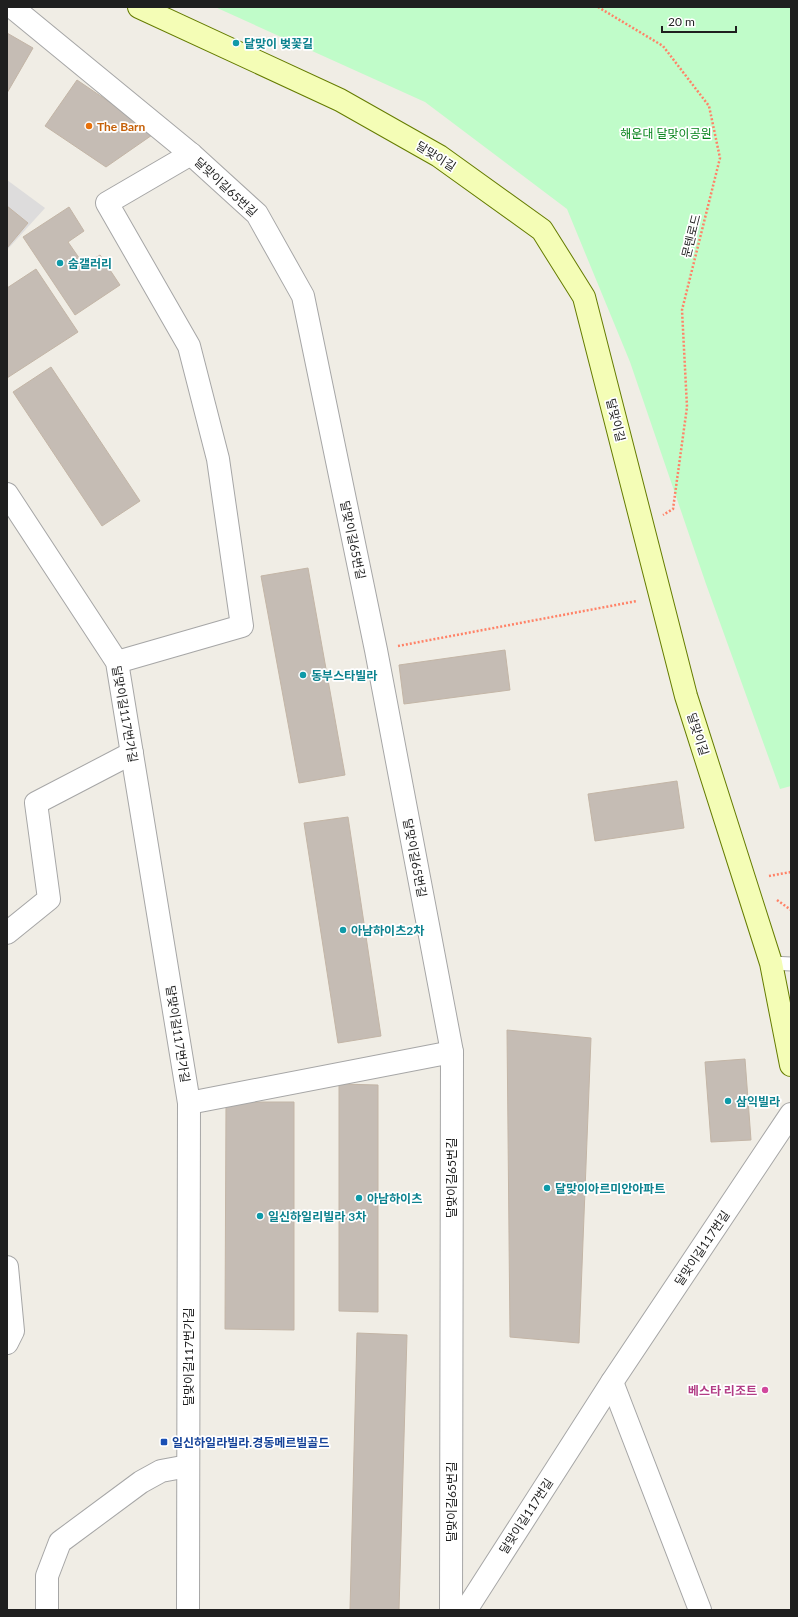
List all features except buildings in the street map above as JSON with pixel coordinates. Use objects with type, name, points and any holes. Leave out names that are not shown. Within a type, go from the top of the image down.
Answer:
[{"type":"street","name":"달맞이길65번길","points":[[12,7],[191,154],[257,214],[303,296],[376,650],[452,1052],[451,1610]]},
{"type":"street","name":"달맞이길","points":[[140,7],[340,100],[439,156],[542,230],[584,297],[686,696],[781,964],[791,1065]]},
{"type":"street","name":"달맞이길65번길","points":[[117,662],[242,626],[218,459],[189,346],[107,203],[191,154]]},
{"type":"street","name":"달맞이길117번가길","points":[[7,494],[117,662],[189,1103],[188,1610]]},
{"type":"street","points":[[7,933],[49,899],[36,803],[132,753]]},
{"type":"street","points":[[189,1103],[452,1052]]},
{"type":"street","name":"달맞이길117번길","points":[[466,1610],[612,1382],[791,1114]]},
{"type":"street","points":[[7,1268],[13,1331],[7,1343]]},
{"type":"street","points":[[612,1382],[700,1610]]},
{"type":"street","points":[[47,1610],[47,1576],[60,1542],[141,1482],[161,1471],[188,1466]]},
{"type":"path","name":"문텐로드","points":[[598,7],[663,46],[709,106],[720,158],[682,310],[687,407],[673,509],[661,516]]},
{"type":"path","points":[[376,650],[661,596]]},
{"type":"path","points":[[766,877],[791,872]]},
{"type":"path","points":[[772,897],[791,910]]},
{"type":"shaded area","points":[[7,180],[45,208],[7,250]]},
{"type":"green space","name":"해운대 달맞이공원","points":[[215,7],[791,7],[791,786],[780,789],[706,584],[630,362],[567,209],[425,102]]},
{"type":"place","name":"달맞이 벚꽃길","points":[[236,43]]},
{"type":"place","name":"The Barn","points":[[89,126]]},
{"type":"place","name":"숨갤러리","points":[[60,263]]},
{"type":"place","name":"동부스타빌라","points":[[303,675]]},
{"type":"place","name":"아남하이츠2차","points":[[343,930]]},
{"type":"place","name":"삼익빌라","points":[[728,1101]]},
{"type":"place","name":"달맞이아르미안아파트","points":[[547,1188]]},
{"type":"place","name":"아남하이츠","points":[[359,1198]]},
{"type":"place","name":"일신하일리빌라 3차","points":[[260,1216]]},
{"type":"place","name":"베스타 리조트","points":[[765,1390]]},
{"type":"place","name":"일신하일라빌라.경동메르빌골드","points":[[164,1442]]}]
